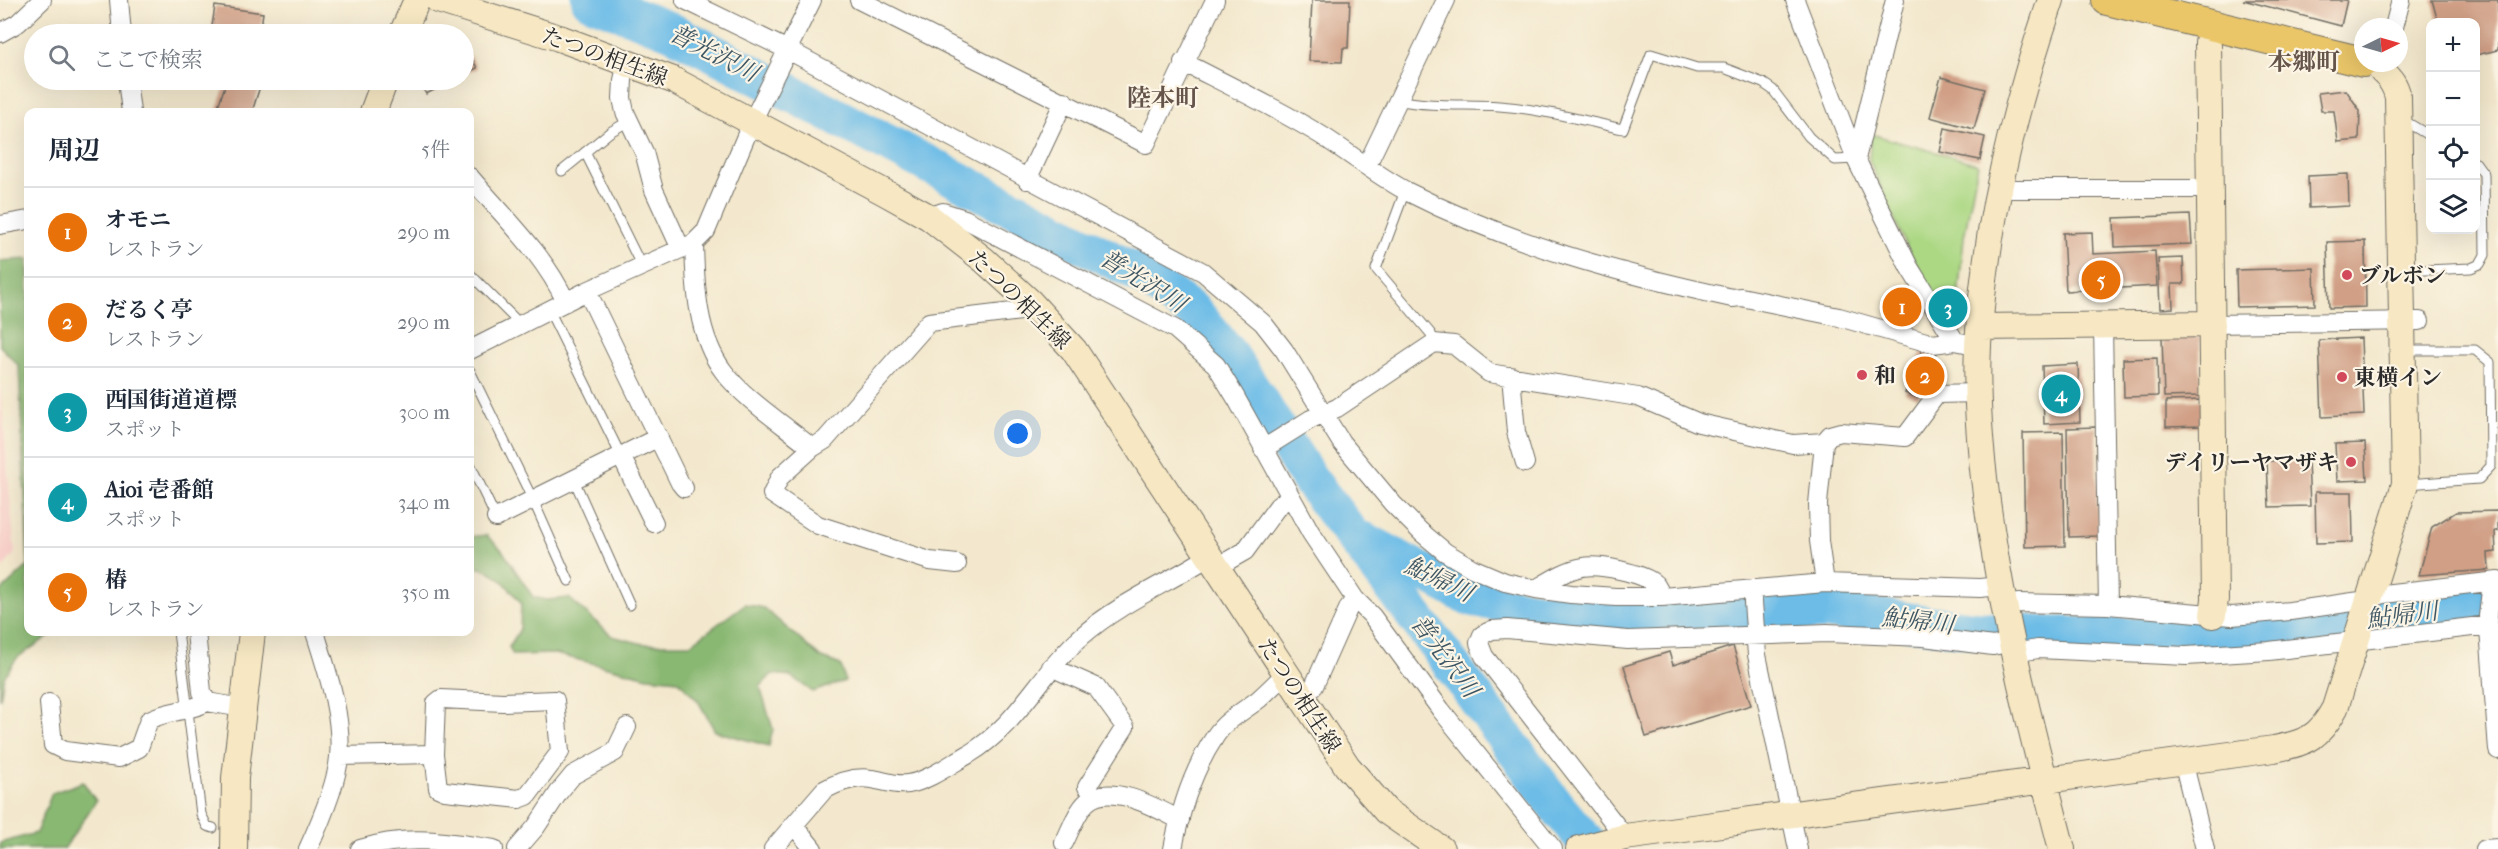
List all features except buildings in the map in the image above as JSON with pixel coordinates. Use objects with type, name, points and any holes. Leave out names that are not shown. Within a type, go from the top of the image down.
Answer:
[{"type":"main road","points":[[2107,0],[2354,60]]},
{"type":"street","points":[[0,33],[18,24],[42,0]]},
{"type":"street","points":[[119,0],[121,24]]},
{"type":"street","points":[[406,24],[417,0]]},
{"type":"street","name":"たつの相生線","points":[[438,0],[559,38],[673,80],[755,116],[929,217],[984,260],[1029,301],[1074,350],[1347,766],[1386,811],[1441,849]]},
{"type":"street","points":[[685,0],[1203,272],[1263,323],[1284,350],[1318,417],[1420,532],[1444,552],[1472,568],[1505,582],[1571,594],[1662,597],[1753,594],[1825,583],[1980,588],[2007,624],[2038,649],[2186,656],[2268,651],[2488,621]]},
{"type":"street","points":[[474,348],[587,291],[687,246],[706,231],[755,116],[812,0]]},
{"type":"street","points":[[859,0],[1146,144],[1215,0]]},
{"type":"street","points":[[1367,165],[1446,0]]},
{"type":"street","points":[[1795,0],[1856,159],[1909,267],[1971,338]]},
{"type":"street","points":[[1856,159],[1895,0]]},
{"type":"street","points":[[2051,0],[2022,93],[1999,187],[1984,282],[1971,338],[1978,393],[1985,491],[2007,624],[2062,849]]},
{"type":"street","points":[[2396,18],[2401,0]]},
{"type":"street","points":[[2211,25],[2208,42],[2213,615]]},
{"type":"street","points":[[1184,62],[1322,136],[1405,191],[1515,238],[1624,273],[1732,298],[1741,297],[1839,317],[1933,344],[1971,338],[2103,326],[2411,321]]},
{"type":"street","points":[[627,63],[622,98],[629,121],[644,152],[654,190],[687,246],[712,353],[724,373],[740,389],[812,448]]},
{"type":"street","points":[[1579,849],[1791,816],[2288,746],[2311,738],[2328,721],[2335,708],[2405,484],[2403,351],[2411,321],[2401,271],[2399,118],[2396,87],[2382,72]]},
{"type":"street","points":[[128,90],[130,108]]},
{"type":"street","points":[[374,108],[381,90]]},
{"type":"street","points":[[1027,180],[1064,101]]},
{"type":"street","points":[[474,182],[529,244],[557,282],[566,302]]},
{"type":"street","points":[[1999,187],[2012,189],[2210,189]]},
{"type":"street","points":[[929,217],[943,212],[965,219],[1175,329],[1216,365],[1267,447],[1290,497],[1355,599],[1372,616],[1441,710],[1554,849]]},
{"type":"street","points":[[0,225],[24,221]]},
{"type":"street","points":[[587,291],[684,488]]},
{"type":"street","points":[[957,564],[930,561],[818,525],[772,494],[780,477],[812,448],[825,440],[929,322],[1021,311],[1029,301]]},
{"type":"street","points":[[2103,326],[2108,605]]},
{"type":"street","points":[[1267,447],[1434,343],[1454,345],[1489,373],[1638,397],[1700,423],[1793,444],[1824,442]]},
{"type":"street","points":[[1511,376],[1516,432],[1525,464]]},
{"type":"street","points":[[1825,583],[1819,541],[1818,504],[1824,442],[1830,435],[1841,432],[1905,437],[1937,394],[1978,393]]},
{"type":"street","points":[[496,518],[659,437]]},
{"type":"street","points":[[621,456],[654,523]]},
{"type":"street","points":[[773,849],[824,790],[836,783],[862,778],[896,784],[919,782],[994,738],[1008,724],[1051,667],[1099,622],[1213,562],[1245,551],[1278,506],[1290,497]]},
{"type":"street","points":[[1536,589],[1560,574],[1583,567],[1602,566],[1644,578],[1656,585],[1662,597]]},
{"type":"street","points":[[1631,840],[1484,656],[1479,643],[1482,635],[1492,630],[1507,630],[1628,640],[1755,631],[1884,634],[1993,646],[2018,603],[2108,605],[2232,616],[2368,603],[2383,594],[2494,583],[2488,621],[2498,750]]},
{"type":"street","points":[[1753,594],[1757,655],[1798,849]]},
{"type":"street","points":[[1302,698],[1314,686],[1348,607],[1355,599]]},
{"type":"street","points":[[196,636],[202,692],[207,702]]},
{"type":"street","points":[[234,849],[235,778],[252,636]]},
{"type":"street","points":[[308,849],[336,774],[339,756],[337,716],[316,636]]},
{"type":"street","points":[[1051,667],[1096,687],[1125,727],[1087,787]]},
{"type":"street","points":[[1173,849],[1193,780],[1216,735],[1233,717],[1261,697],[1286,674]]},
{"type":"street","points":[[441,699],[503,702],[555,700],[560,752],[528,796],[519,799],[445,791],[438,788],[434,754],[436,704],[441,699]]},
{"type":"street","points":[[49,703],[53,745],[65,751],[119,758],[139,748],[149,720],[164,712],[187,709],[207,702],[243,708]]},
{"type":"street","points":[[517,849],[536,827],[573,775],[615,752],[627,727]]},
{"type":"street","points":[[339,756],[434,754]]},
{"type":"street","points":[[2183,761],[2205,849]]},
{"type":"street","points":[[1064,843],[1086,802],[1096,796],[1125,797],[1143,802],[1180,820]]},
{"type":"street","points":[[794,825],[813,849]]},
{"type":"street","points":[[360,849],[377,844],[426,839],[494,849]]},
{"type":"street","points":[[2485,849],[2498,848]]},
{"type":"lane","points":[[1397,100],[1420,105],[1499,106],[1623,129],[1651,54],[1697,68],[1724,68],[1763,83],[1773,90],[1822,151],[1835,160],[1856,159]]},
{"type":"lane","points":[[2399,118],[2426,134]]},
{"type":"lane","points":[[562,171],[610,132],[629,121]]},
{"type":"lane","points":[[585,152],[642,267]]},
{"type":"lane","points":[[2401,271],[2471,268],[2480,264],[2485,255],[2484,174],[2480,169]]},
{"type":"lane","points":[[1405,191],[1376,268],[1431,334],[1434,343]]},
{"type":"lane","points":[[474,278],[514,318],[517,326]]},
{"type":"lane","points":[[549,310],[621,456]]},
{"type":"lane","points":[[2403,351],[2475,350],[2490,362],[2491,466],[2479,478],[2405,484]]},
{"type":"lane","points":[[474,379],[533,500],[569,581]]},
{"type":"lane","points":[[474,472],[496,518]]},
{"type":"lane","points":[[574,480],[630,605]]},
{"type":"lane","points":[[178,636],[201,814],[207,826],[213,828]]},
{"type":"shaded area","points":[[0,384],[15,553],[2,569],[0,567]]},
{"type":"green space","points":[[1871,134],[1978,164],[1964,237],[1958,297],[1936,297],[1907,248],[1869,160]]},
{"type":"green space","points":[[24,259],[24,477],[19,366],[0,346],[0,261]]},
{"type":"green space","points":[[486,535],[502,550],[533,597],[547,600],[569,598],[612,636],[643,644],[691,644],[745,604],[764,608],[820,657],[841,665],[845,681],[813,692],[790,676],[772,674],[760,687],[773,729],[769,746],[715,731],[698,701],[678,680],[648,677],[555,654],[513,655],[509,647],[520,629],[521,603],[505,583],[493,573],[474,568],[474,536]]},
{"type":"green space","points":[[24,570],[24,636],[49,636],[17,658],[4,677],[0,699],[0,592]]},
{"type":"green space","points":[[83,782],[96,801],[64,849],[0,849],[0,843],[36,833],[52,793]]},
{"type":"waterway","name":"普光沢川","points":[[590,0],[671,31],[1143,276],[1194,312],[1231,357],[1310,480],[1433,640],[1556,806],[1592,849]]},
{"type":"waterway","name":"鮎帰川","points":[[1365,541],[1469,597],[1532,610],[1622,615],[1832,611],[1974,630],[2048,635],[2224,638],[2498,602]]},
{"type":"place","name":"ブルボン","points":[[2347,275]]},
{"type":"place","name":"椿","points":[[2101,280]]},
{"type":"place","name":"オモニ","points":[[1902,307]]},
{"type":"place","name":"西国街道道標","points":[[1948,308]]},
{"type":"place","name":"和","points":[[1862,375]]},
{"type":"place","name":"だるく亭","points":[[1925,376]]},
{"type":"place","name":"東横イン","points":[[2342,377]]},
{"type":"place","name":"Aioi 壱番館","points":[[2061,394]]},
{"type":"place","name":"デイリーヤマザキ","points":[[2351,462]]},
{"type":"district","name":"本郷町","points":[[2304,62]]},
{"type":"district","name":"陸本町","points":[[1163,98]]}]
